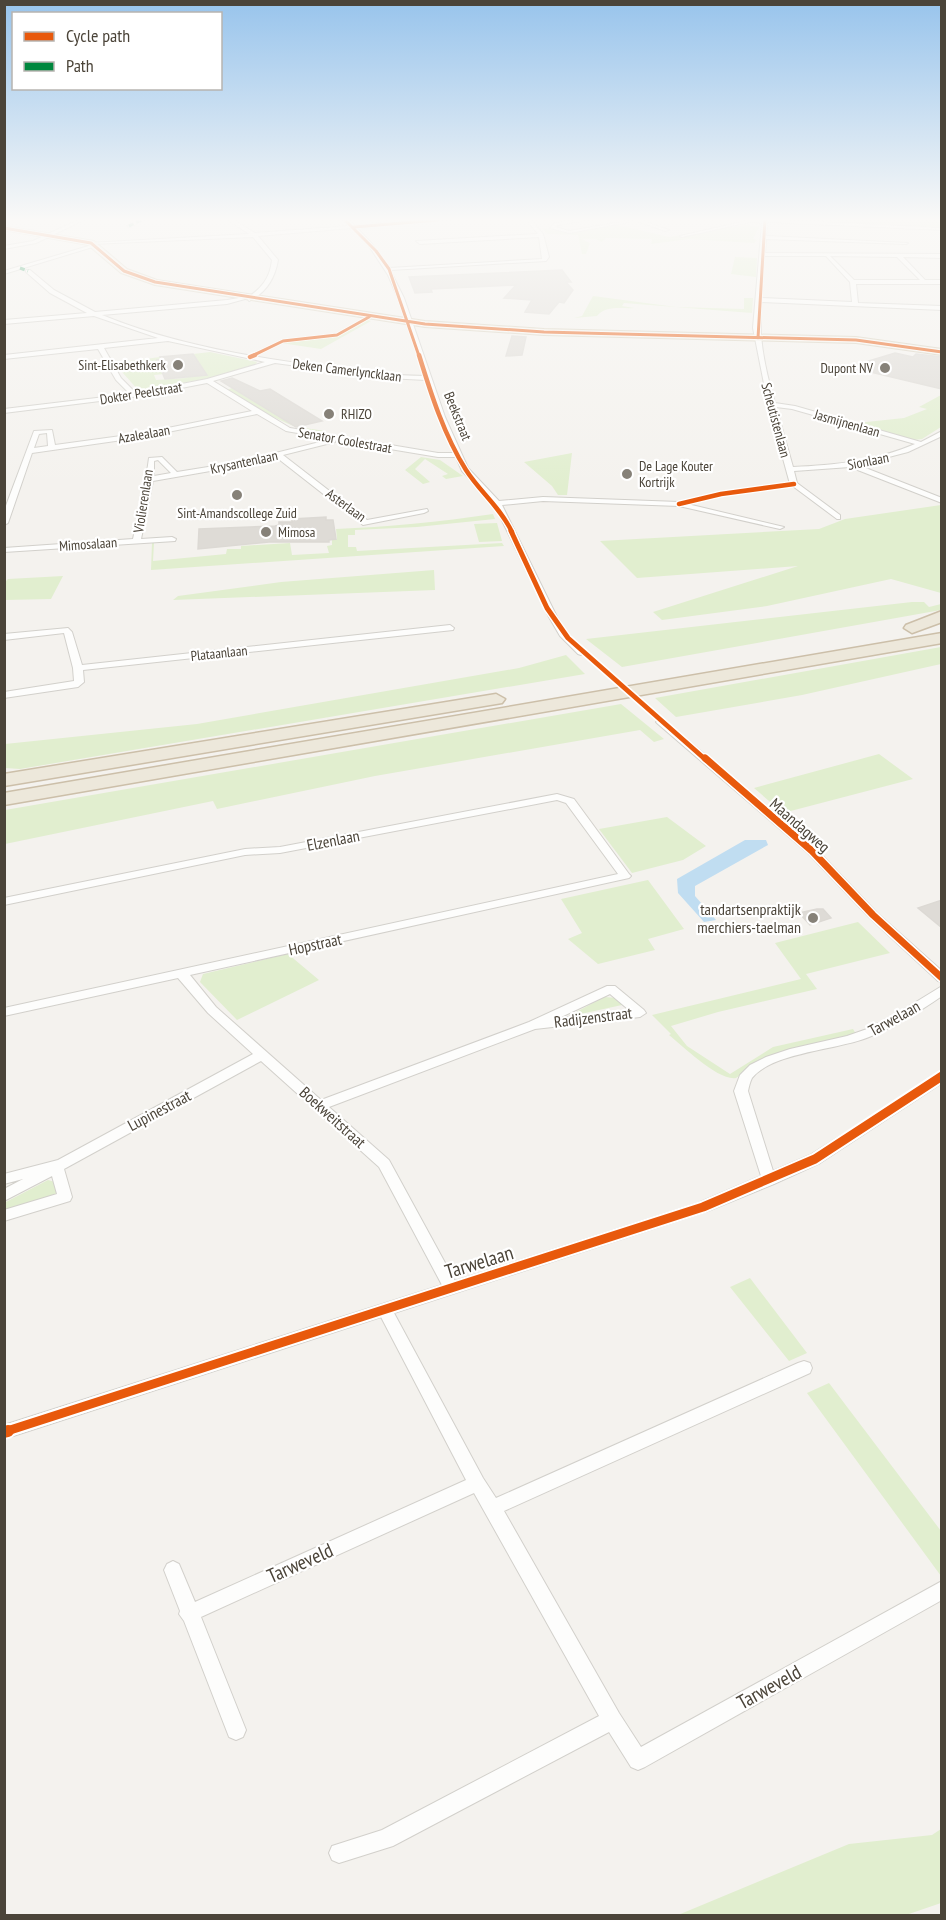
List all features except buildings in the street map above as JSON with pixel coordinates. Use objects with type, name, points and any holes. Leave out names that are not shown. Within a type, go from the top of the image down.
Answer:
[{"type":"highway","points":[[912,628],[942,616]]},
{"type":"highway","points":[[4,780],[942,623]]},
{"type":"highway","points":[[4,800],[942,638]]},
{"type":"main road","points":[[317,309],[407,322],[507,331],[865,341],[942,352]]},
{"type":"street","name":"Deken Camerlyncklaan","points":[[86,309],[171,339],[274,361],[428,378]]},
{"type":"street","points":[[4,322],[161,309]]},
{"type":"street","name":"Beekstraat","points":[[404,309],[428,378],[465,469],[499,507]]},
{"type":"street","name":"Scheutistenlaan","points":[[758,309],[758,338],[771,404],[790,469],[798,488],[837,517]]},
{"type":"street","points":[[4,357],[171,339]]},
{"type":"street","points":[[101,348],[118,379],[135,395]]},
{"type":"street","name":"Dokter Peelstraat","points":[[4,411],[135,395],[209,382],[274,361]]},
{"type":"street","name":"Senator Coolestraat","points":[[209,382],[288,430],[338,440],[459,456]]},
{"type":"street","name":"Jasmijnenlaan","points":[[771,404],[793,407],[924,443],[942,445]]},
{"type":"street","name":"Azalealaan","points":[[30,450],[143,435],[257,412]]},
{"type":"street","points":[[4,523],[36,432],[50,431],[52,448]]},
{"type":"street","name":"Sionlaan","points":[[790,469],[852,466],[892,457],[942,433]]},
{"type":"street","name":"Krysantenlaan","points":[[150,479],[279,455],[338,440]]},
{"type":"street","name":"Asterlaan","points":[[279,455],[366,523],[424,511]]},
{"type":"street","name":"Violierenlaan","points":[[137,541],[150,479],[150,462],[154,458],[165,461],[176,475]]},
{"type":"street","points":[[852,466],[942,501]]},
{"type":"street","points":[[4,485],[19,485]]},
{"type":"street","points":[[580,652],[563,634],[499,507],[543,499],[670,503],[780,527]]},
{"type":"street","name":"Mimosalaan","points":[[4,550],[172,539]]},
{"type":"street","name":"Plataanlaan","points":[[78,668],[450,628]]},
{"type":"street","points":[[4,637],[65,630],[68,632],[78,668],[79,682],[75,685],[4,695]]},
{"type":"street","name":"Maandagweg","points":[[661,722],[812,851],[873,915],[942,978]]},
{"type":"street","name":"Elzenlaan","points":[[4,902],[245,852],[280,850],[557,797],[570,801],[625,876]]},
{"type":"street","name":"Hopstraat","points":[[4,1012],[625,876]]},
{"type":"street","name":"Boekweitstraat","points":[[181,973],[212,1010],[384,1164],[451,1288]]},
{"type":"street","name":"Radijzenstraat","points":[[319,1106],[533,1025],[611,988],[640,1012],[533,1025]]},
{"type":"street","name":"Tarwelaan","points":[[769,1180],[741,1091],[742,1081],[748,1074],[771,1059],[839,1044],[881,1028],[942,990]]},
{"type":"street","name":"Lupinestraat","points":[[4,1196],[56,1165],[262,1054]]},
{"type":"street","name":"Tarwelaan","points":[[4,1432],[673,1218],[815,1159],[942,1076]]},
{"type":"street","points":[[4,1216],[65,1197],[56,1165]]},
{"type":"street","name":"Lupinestraat","points":[[4,1179],[56,1165]]},
{"type":"street","name":"Tarweveld","points":[[385,1310],[477,1483],[612,1720],[638,1760],[942,1590]]},
{"type":"street","points":[[493,1508],[804,1368]]},
{"type":"street","name":"Tarweveld","points":[[189,1614],[477,1483]]},
{"type":"street","points":[[173,1570],[236,1730]]},
{"type":"street","points":[[339,1852],[386,1839],[612,1720]]},
{"type":"green space","points":[[586,309],[611,309],[597,316],[574,318],[582,316]]},
{"type":"green space","points":[[696,309],[752,309],[752,313]]},
{"type":"green space","points":[[367,320],[371,321],[321,349],[281,343],[332,337]]},
{"type":"green space","points":[[210,352],[257,362],[220,376],[139,391],[114,363],[160,357],[163,360],[158,360],[164,374],[154,375],[156,380],[186,378],[205,372],[198,370],[193,354]]},
{"type":"green space","points":[[232,388],[297,427],[326,431],[322,434],[308,431],[296,427],[284,422],[227,390]]},
{"type":"green space","points":[[941,395],[941,427],[922,439],[914,440],[857,423],[904,418],[927,409],[919,407]]},
{"type":"green space","points":[[572,453],[567,495],[558,495],[552,486],[524,462]]},
{"type":"green space","points":[[421,457],[440,460],[463,476],[446,479],[442,476],[448,474],[425,459],[415,469],[430,482],[423,484],[405,470]]},
{"type":"green space","points":[[941,505],[941,593],[891,579],[767,606],[662,620],[653,612],[798,566],[637,578],[600,541],[819,529],[845,519]]},
{"type":"green space","points":[[493,514],[495,519],[417,527],[355,530],[355,535],[348,535],[348,547],[356,547],[357,551],[502,543],[504,546],[151,570],[152,543],[154,543],[153,561],[226,554],[227,549],[241,549],[241,546],[290,543],[292,555],[329,553],[327,546],[332,545],[332,539],[337,539],[336,529],[413,524]]},
{"type":"green space","points":[[497,523],[502,541],[479,542],[474,524]]},
{"type":"green space","points":[[434,570],[435,590],[173,600],[178,596],[281,582]]},
{"type":"green space","points":[[63,576],[51,599],[5,600],[5,582],[8,579]]},
{"type":"green space","points":[[924,602],[929,607],[941,604],[941,610],[622,667],[586,639]]},
{"type":"green space","points":[[941,647],[941,664],[802,695],[676,717],[655,698]]},
{"type":"green space","points":[[566,655],[585,674],[20,769],[5,768],[5,744],[197,724],[519,668]]},
{"type":"green space","points":[[621,704],[664,739],[654,742],[640,730],[375,776],[217,809],[213,801],[5,844],[5,810]]},
{"type":"green space","points":[[879,754],[913,779],[783,813],[754,788]]},
{"type":"green space","points":[[667,817],[706,846],[683,860],[632,873],[599,829]]},
{"type":"green space","points":[[648,880],[684,929],[648,939],[655,950],[598,964],[568,939],[582,933],[561,899]]},
{"type":"green space","points":[[858,922],[890,953],[806,974],[817,989],[718,1012],[671,1026],[687,1046],[730,1074],[773,1047],[853,1029],[856,1034],[836,1041],[771,1055],[736,1078],[711,1069],[669,1035],[671,1034],[652,1015],[801,979],[775,943]]},
{"type":"green space","points":[[288,954],[319,980],[237,1020],[200,982],[203,974]]},
{"type":"green space","points":[[604,997],[618,998],[622,1005],[567,1017]]},
{"type":"green space","points":[[48,1180],[55,1182],[57,1194],[5,1212],[4,1203]]},
{"type":"green space","points":[[750,1278],[807,1353],[789,1361],[730,1287]]},
{"type":"green space","points":[[829,1383],[941,1531],[941,1576],[807,1393]]},
{"type":"green space","points":[[941,1829],[941,1903],[906,1915],[678,1915],[849,1844],[932,1835]]},
{"type":"water","points":[[745,840],[766,840],[768,845],[695,886],[695,896],[716,920],[704,922],[678,893],[677,879]]},
{"type":"cycle path","points":[[326,309],[425,324],[544,332],[856,340],[942,352]]},
{"type":"cycle path","points":[[404,309],[432,396],[453,445],[470,475],[503,514],[538,591],[568,638],[581,652],[812,851],[873,915],[942,978]]},
{"type":"cycle path","points":[[758,309],[758,338]]},
{"type":"cycle path","points":[[250,357],[283,341],[337,335],[369,317]]},
{"type":"cycle path","points":[[679,504],[721,494],[794,484]]},
{"type":"cycle path","points":[[4,1432],[703,1207],[815,1159],[942,1076]]},
{"type":"place","name":"Sint-Elisabethkerk","points":[[178,365]]},
{"type":"place","name":"Dupont NV","points":[[885,368]]},
{"type":"place","name":"RHIZO","points":[[329,414]]},
{"type":"place","name":"De Lage Kouter Kortrijk","points":[[627,474]]},
{"type":"place","name":"Sint-Amandscollege Zuid","points":[[237,495]]},
{"type":"place","name":"Mimosa","points":[[266,532]]},
{"type":"place","name":"tandartsenpraktijk merchiers-taelman","points":[[813,918]]}]
